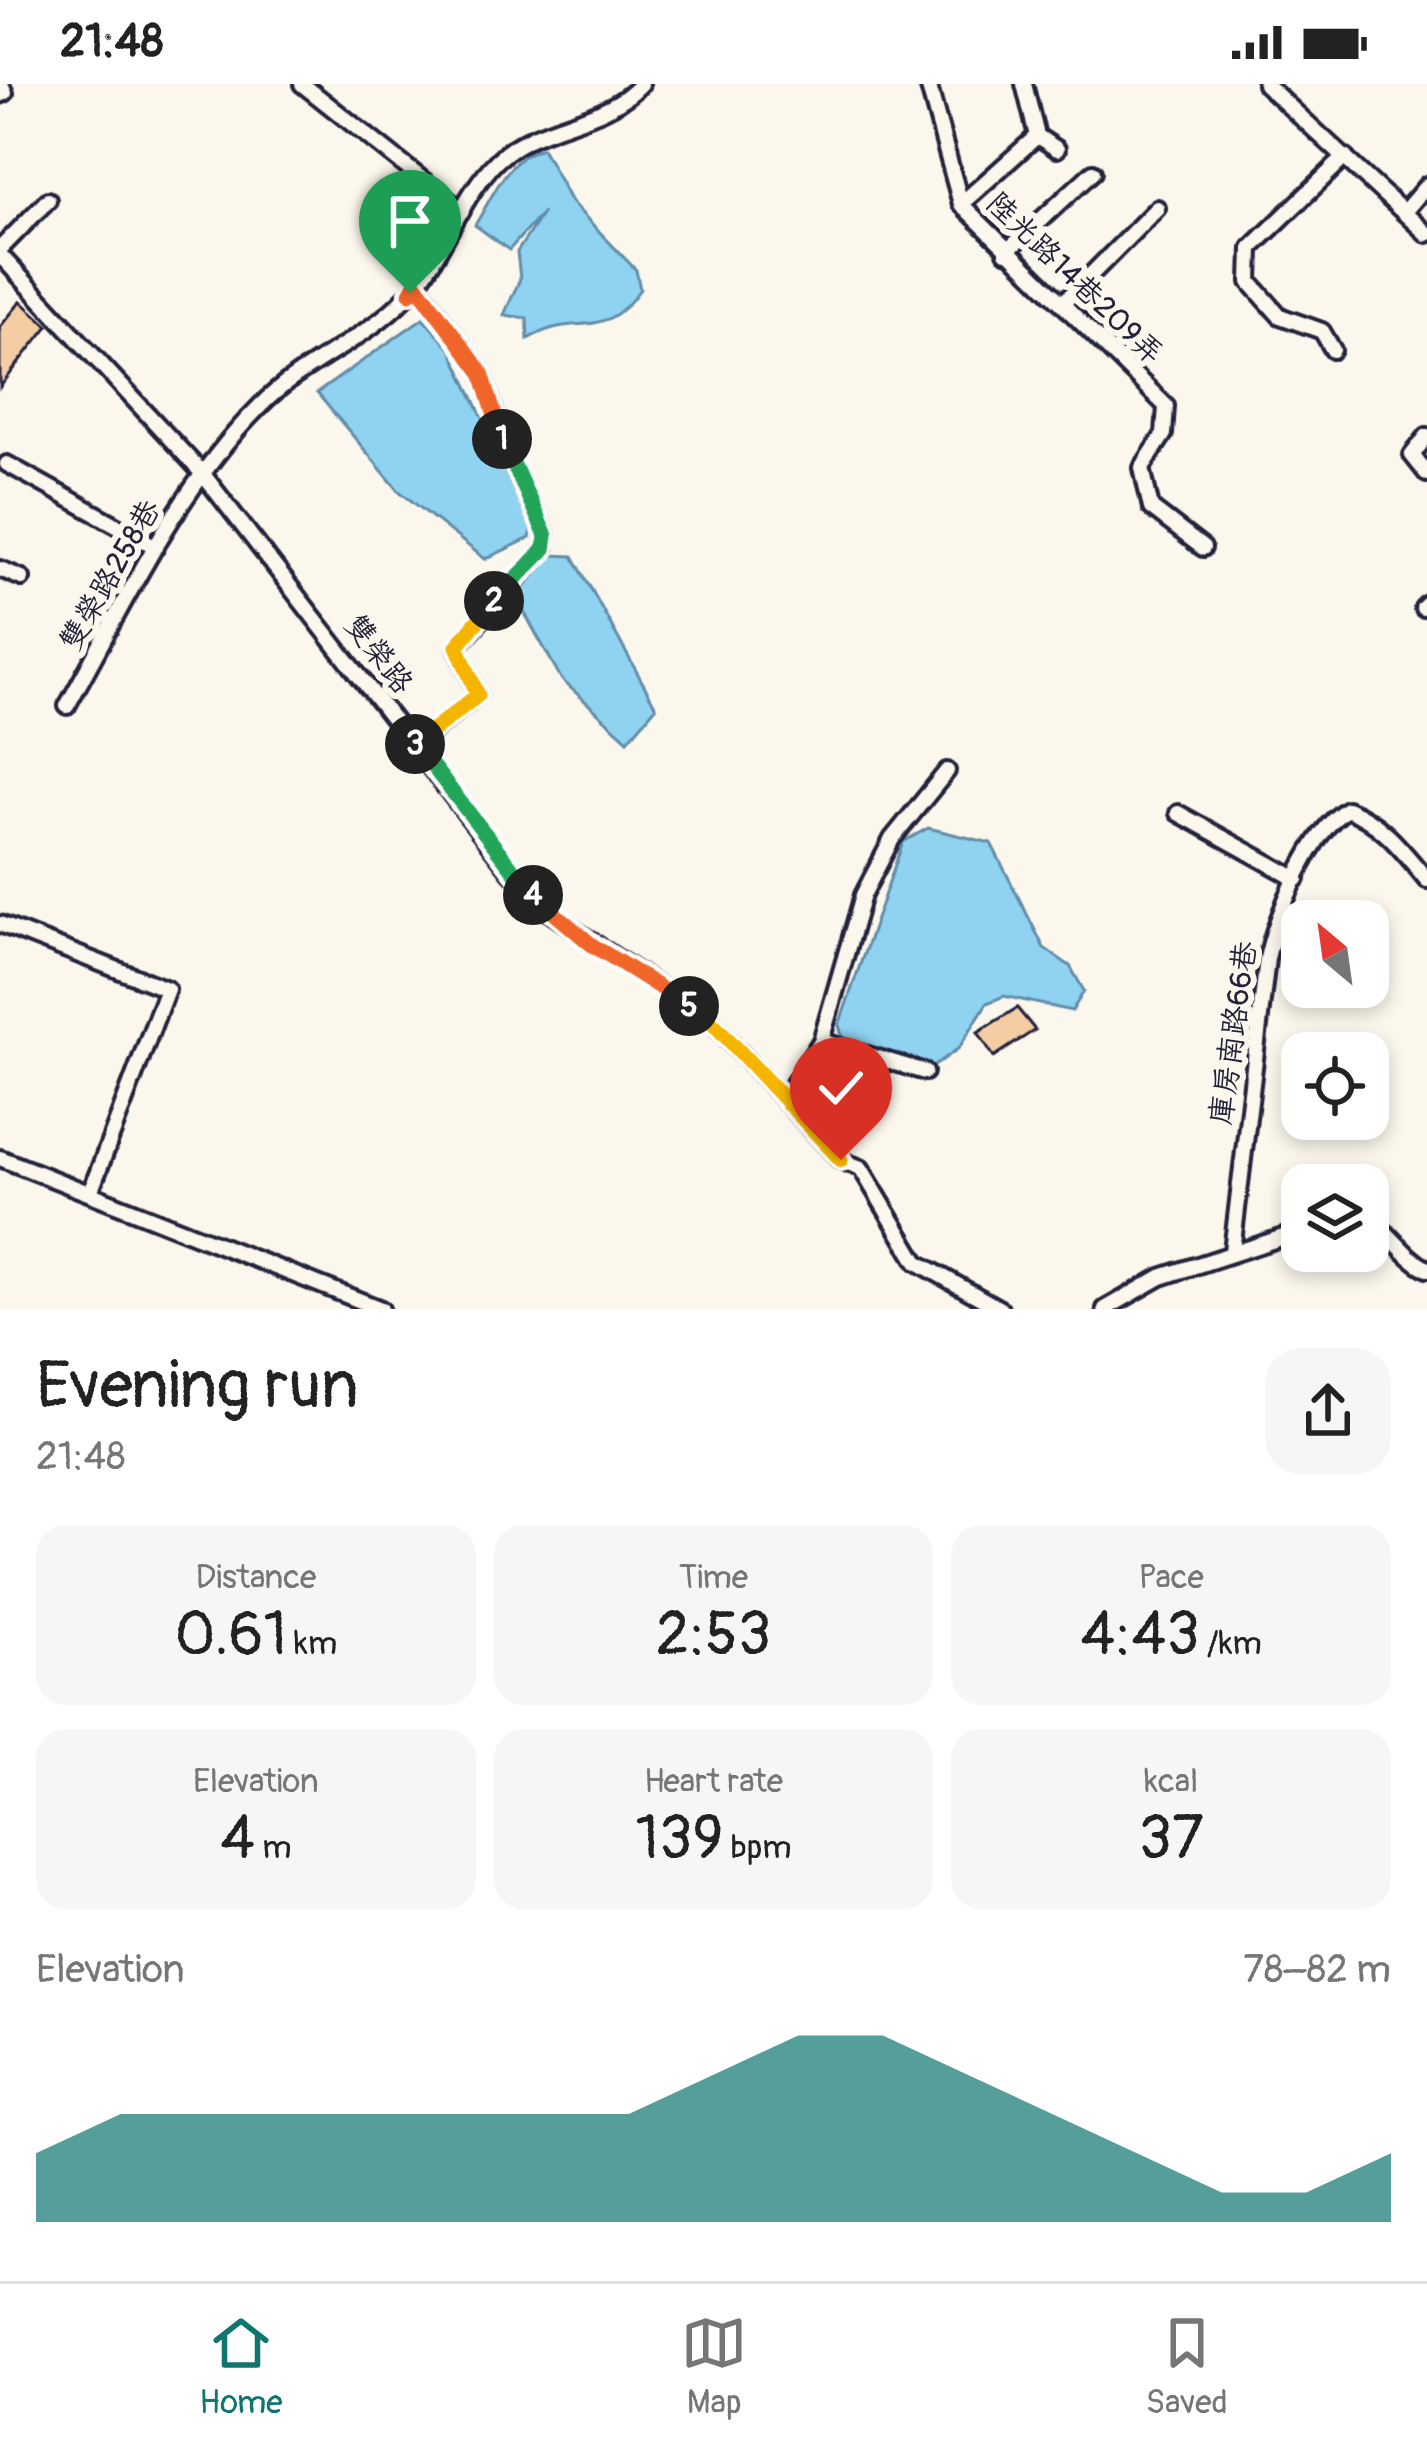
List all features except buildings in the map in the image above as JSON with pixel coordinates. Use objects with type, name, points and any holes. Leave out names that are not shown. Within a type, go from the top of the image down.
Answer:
[{"type":"street","points":[[0,95],[5,93],[1,84]]},
{"type":"street","points":[[302,84],[462,211]]},
{"type":"street","name":"雙榮路258巷","points":[[67,706],[202,472],[260,405],[308,365],[375,325],[416,284],[490,167],[516,143],[600,112],[641,84]]},
{"type":"street","name":"陸光路14巷209弄","points":[[928,84],[961,204],[1166,406],[1164,434],[1142,468],[1151,508],[1203,548]]},
{"type":"street","points":[[1024,84],[1036,136],[1057,149]]},
{"type":"street","points":[[1265,84],[1427,235]]},
{"type":"street","points":[[961,204],[1036,136]]},
{"type":"street","points":[[1334,350],[1322,331],[1280,316],[1250,282],[1251,248],[1345,157]]},
{"type":"street","points":[[1006,252],[1093,172]]},
{"type":"street","points":[[1404,212],[1427,185]]},
{"type":"street","points":[[0,252],[49,200]]},
{"type":"street","points":[[1064,302],[1157,208]]},
{"type":"street","name":"雙榮路","points":[[0,252],[202,472],[512,872],[550,913],[713,1023],[841,1160],[860,1168],[917,1262],[1000,1309]]},
{"type":"street","points":[[416,284],[482,373],[506,452],[546,536],[544,550],[457,646],[478,695],[416,745]]},
{"type":"street","points":[[1427,436],[1412,455],[1427,474]]},
{"type":"street","points":[[7,464],[156,547]]},
{"type":"street","points":[[0,568],[22,578]]},
{"type":"street","points":[[784,1099],[821,1041],[862,895],[892,839],[947,771]]},
{"type":"street","name":"庫房南路66巷","points":[[1232,1251],[1267,959],[1272,934],[1297,879],[1334,817],[1347,808],[1368,817],[1397,843],[1427,880]]},
{"type":"street","points":[[1178,813],[1297,879]]},
{"type":"street","points":[[0,924],[167,989],[89,1193]]},
{"type":"street","points":[[821,1041],[925,1072]]},
{"type":"street","points":[[0,1158],[381,1309]]},
{"type":"street","points":[[1106,1309],[1161,1277],[1281,1237]]},
{"type":"street","points":[[1389,1240],[1427,1269]]},
{"type":"water","points":[[542,148],[571,202],[636,270],[640,289],[626,306],[601,322],[561,326],[528,339],[527,318],[504,315],[520,279],[517,252],[543,212],[509,250],[475,225],[510,168]]},
{"type":"water","points":[[423,318],[451,350],[533,525],[530,538],[485,559],[399,491],[317,393]]},
{"type":"water","points":[[550,555],[573,556],[656,707],[628,740],[562,680],[514,594]]},
{"type":"water","points":[[928,828],[991,843],[1044,948],[1070,966],[1084,991],[1072,1011],[1004,996],[987,1003],[959,1048],[934,1066],[843,1039],[839,1025],[903,842]]},
{"type":"route","points":[[410,293],[416,284],[482,373],[506,452],[546,536],[544,550],[457,646],[478,695],[415,744],[512,872],[550,913],[713,1023],[841,1160]]}]
